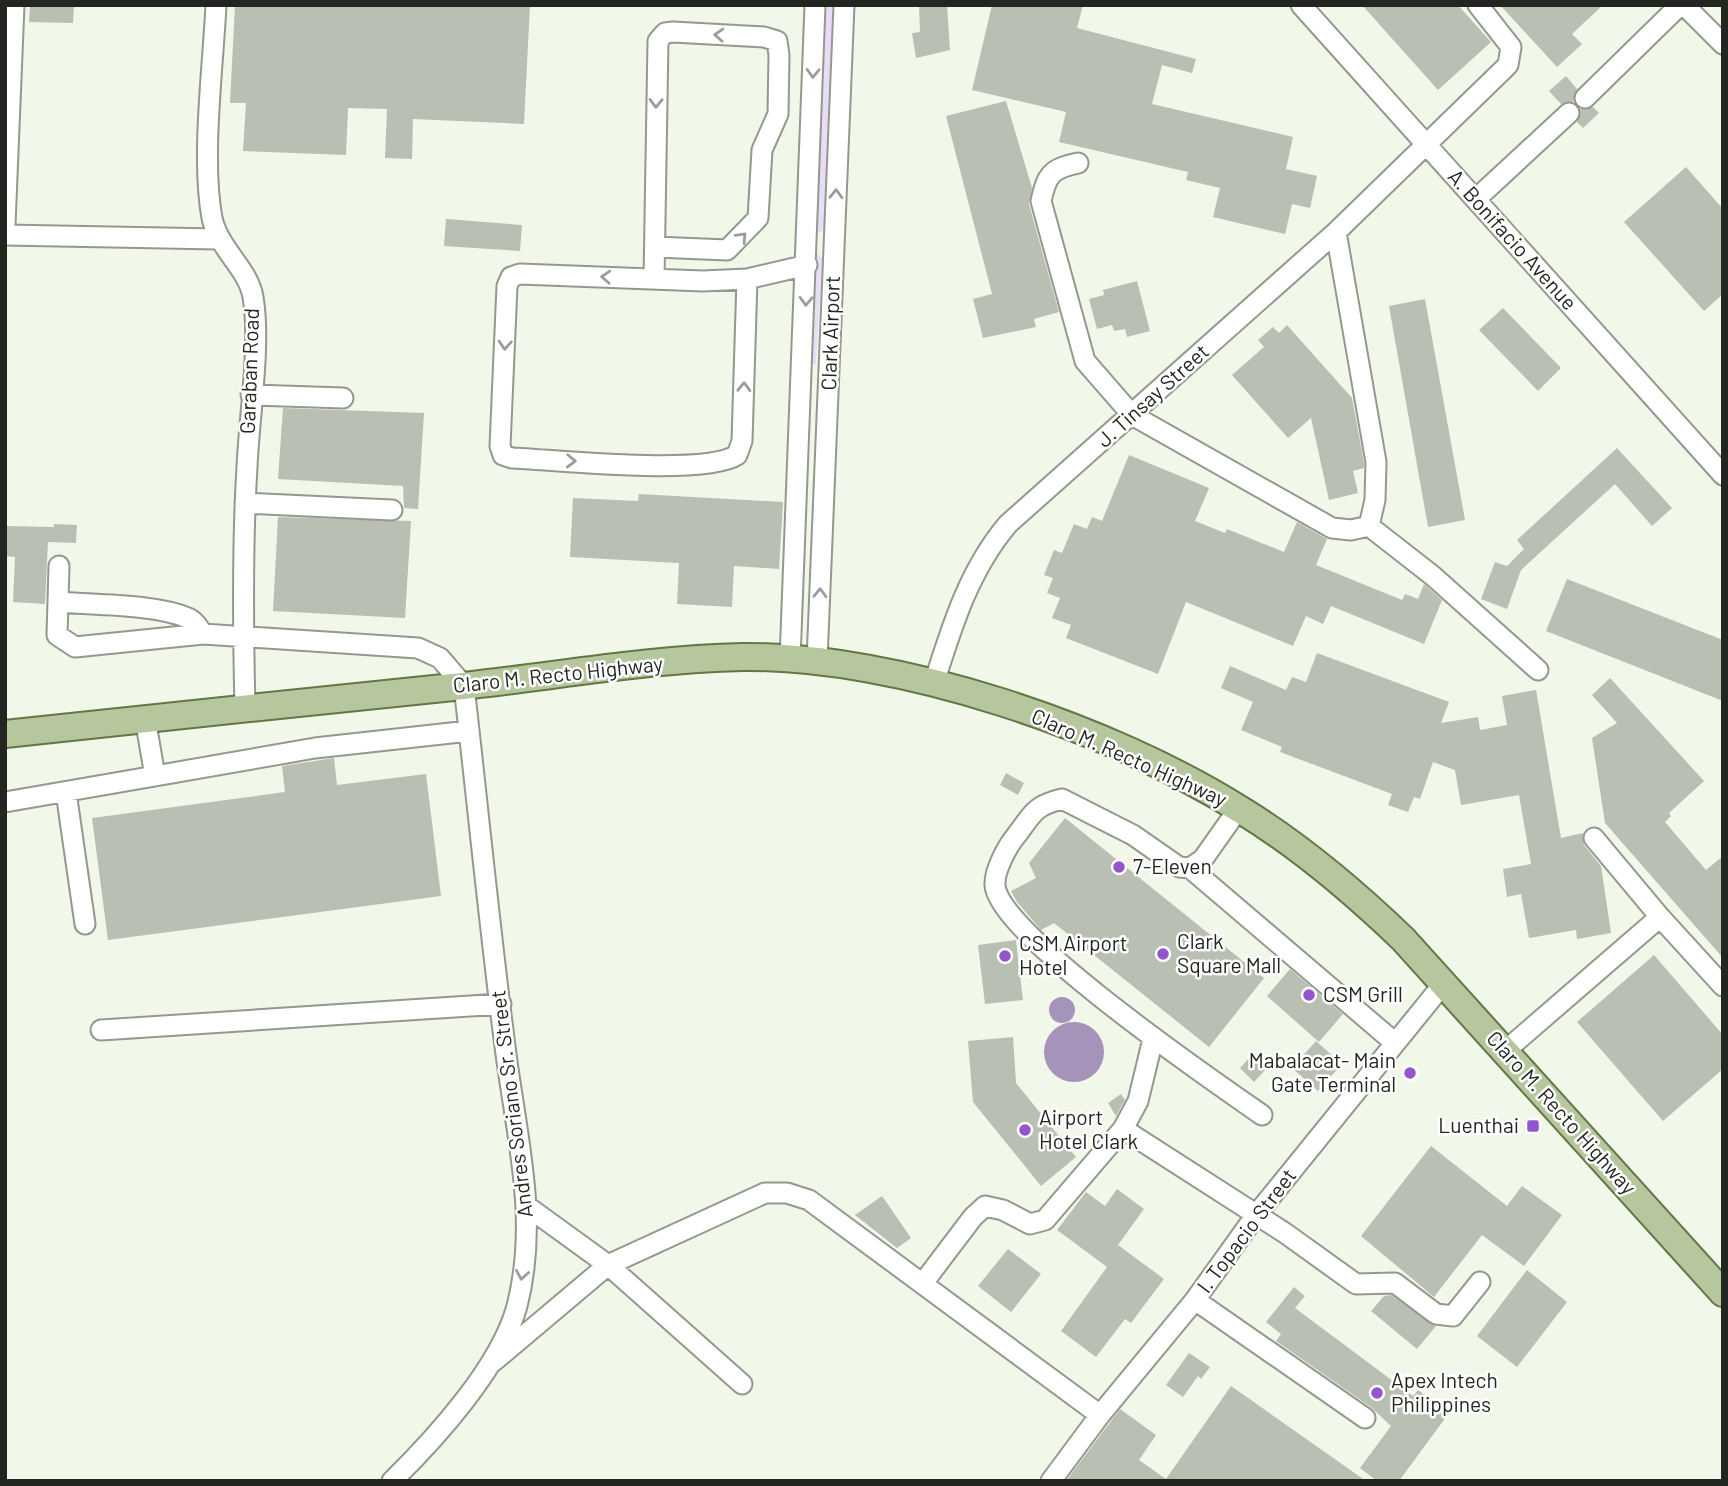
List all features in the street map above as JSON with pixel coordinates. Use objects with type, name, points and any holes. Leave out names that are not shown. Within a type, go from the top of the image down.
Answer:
[{"type":"main road","name":"Claro M. Recto Highway","points":[[5,734],[464,686],[642,664],[744,657],[817,661],[934,683],[1038,714],[1157,765],[1233,816],[1280,835],[1358,897],[1404,939],[1723,1293]]},
{"type":"street","points":[[5,225],[14,5]]},
{"type":"street","name":"Garaban Road","points":[[216,5],[209,162],[212,215],[218,239],[235,260],[253,295],[255,329],[245,503],[245,707]]},
{"type":"street","name":"Clark Airport","points":[[790,660],[816,5]]},
{"type":"street","name":"Clark Airport","points":[[817,661],[844,5]]},
{"type":"street","name":"A. Bonifacio Avenue","points":[[1301,5],[1723,475]]},
{"type":"street","name":"J. Tinsay Street","points":[[934,683],[962,599],[993,541],[1025,508],[1336,232],[1500,74],[1512,56],[1506,37],[1478,5]]},
{"type":"street","points":[[1585,98],[1682,5],[1723,44]]},
{"type":"street","points":[[654,279],[658,41],[665,33],[673,32],[764,37],[776,41],[779,55],[778,114],[762,150],[758,218],[727,250],[655,247]]},
{"type":"street","points":[[1476,199],[1569,113]]},
{"type":"street","points":[[1078,163],[1056,168],[1046,181],[1041,201],[1085,361],[1132,415],[1332,528],[1351,530],[1369,526]]},
{"type":"street","points":[[1336,232],[1376,462],[1375,500],[1369,526]]},
{"type":"street","points":[[5,235],[218,239]]},
{"type":"street","points":[[808,244],[835,244]]},
{"type":"street","points":[[747,279],[742,441],[737,455],[725,461],[695,466],[512,458],[503,455],[500,433],[508,286],[511,278],[520,274],[747,279],[807,265]]},
{"type":"street","points":[[251,395],[343,398]]},
{"type":"street","points":[[245,503],[392,510]]},
{"type":"street","points":[[1369,526],[1433,576],[1538,670]]},
{"type":"street","points":[[59,566],[57,635],[75,647],[203,634],[418,648],[440,658],[464,686]]},
{"type":"street","points":[[58,603],[138,608],[176,615],[190,618],[203,634]]},
{"type":"street","name":"Andres Soriano Sr. Street","points":[[392,1481],[428,1446],[490,1364],[516,1308],[524,1271],[528,1207],[464,686]]},
{"type":"street","points":[[145,718],[155,776]]},
{"type":"street","points":[[5,802],[315,748],[469,730]]},
{"type":"street","points":[[66,792],[85,924]]},
{"type":"street","points":[[1233,816],[1197,863],[1179,867],[1133,835],[1062,799],[1041,804],[1008,846],[995,885],[1002,907],[1035,941],[1153,1039],[1262,1115]]},
{"type":"street","points":[[1594,838],[1660,917],[1723,986]]},
{"type":"street","points":[[1197,863],[1394,1042]]},
{"type":"street","points":[[1505,1052],[1660,917]]},
{"type":"street","name":"I. Topacio Street","points":[[1051,1481],[1100,1415],[1195,1300],[1256,1215],[1444,983]]},
{"type":"street","points":[[101,1030],[501,1004]]},
{"type":"street","points":[[923,1283],[973,1217],[985,1206],[1003,1210],[1030,1224],[1045,1220],[1123,1129],[1138,1101],[1153,1039]]},
{"type":"street","points":[[1123,1129],[1356,1284],[1395,1283],[1436,1314],[1453,1316],[1480,1282]]},
{"type":"street","points":[[490,1364],[608,1265],[765,1193],[787,1193],[809,1200],[1100,1415]]},
{"type":"street","points":[[528,1207],[608,1265],[742,1384]]},
{"type":"street","points":[[1195,1300],[1365,1418]]},
{"type":"shaded area","points":[[834,5],[824,227],[821,233],[815,229],[826,6]]},
{"type":"shaded area","points":[[818,254],[822,258],[816,364],[809,364],[815,255]]},
{"type":"shaded area","points":[[1062,997],[1071,1001],[1075,1010],[1071,1019],[1062,1023],[1053,1019],[1049,1010],[1053,1001]]},
{"type":"shaded area","points":[[1074,1022],[1091,1027],[1099,1035],[1104,1052],[1099,1069],[1091,1077],[1074,1082],[1057,1077],[1049,1069],[1044,1052],[1049,1035],[1057,1027]]},
{"type":"building","points":[[30,5],[74,5],[73,23],[29,22]]},
{"type":"building","points":[[235,5],[530,5],[524,124],[413,119],[412,159],[385,158],[387,109],[348,108],[346,155],[243,151],[246,103],[230,103]]},
{"type":"building","points":[[919,5],[947,5],[950,50],[916,58],[912,33],[920,32]]},
{"type":"building","points":[[992,5],[1083,5],[1077,28],[1196,59],[1192,73],[1162,65],[1152,104],[1293,137],[1286,169],[1317,176],[1310,208],[1292,204],[1285,234],[1213,217],[1220,188],[1186,180],[1188,172],[1059,142],[1066,112],[972,90]]},
{"type":"building","points":[[1362,5],[1458,5],[1491,42],[1438,90]]},
{"type":"building","points":[[1500,5],[1603,5],[1572,34],[1582,44],[1557,67]]},
{"type":"building","points":[[1566,76],[1577,89],[1573,102],[1561,104],[1549,91]]},
{"type":"building","points":[[1006,101],[1032,188],[1029,204],[1059,312],[1034,319],[1036,327],[983,338],[973,299],[992,294],[946,116]]},
{"type":"building","points":[[1593,107],[1599,113],[1583,128],[1577,122],[1580,109]]},
{"type":"building","points":[[1686,167],[1723,209],[1723,294],[1704,311],[1624,222]]},
{"type":"building","points":[[446,219],[522,225],[520,251],[444,246]]},
{"type":"building","points":[[1137,281],[1150,331],[1127,337],[1125,329],[1114,331],[1112,325],[1097,329],[1089,299],[1104,295],[1103,290]]},
{"type":"building","points":[[1425,299],[1465,520],[1428,527],[1389,306]]},
{"type":"building","points":[[1503,308],[1561,368],[1538,391],[1479,330]]},
{"type":"building","points":[[1287,325],[1352,398],[1364,463],[1364,468],[1353,471],[1358,493],[1329,500],[1311,418],[1288,438],[1232,375],[1264,347],[1258,340],[1273,327],[1279,333]]},
{"type":"building","points":[[283,408],[424,413],[418,509],[404,508],[403,486],[278,479]]},
{"type":"building","points":[[1617,448],[1672,508],[1652,526],[1615,484],[1521,570],[1507,609],[1481,599],[1495,562],[1507,566],[1524,549],[1517,540]]},
{"type":"building","points":[[1129,455],[1209,488],[1195,521],[1225,533],[1227,529],[1284,552],[1297,522],[1327,539],[1316,565],[1402,600],[1405,594],[1418,599],[1424,584],[1442,600],[1424,644],[1331,606],[1323,624],[1306,616],[1293,646],[1186,602],[1158,674],[1066,638],[1071,625],[1052,618],[1060,598],[1047,593],[1053,578],[1044,575],[1054,550],[1062,553],[1074,524],[1087,529],[1092,517],[1102,521]]},
{"type":"building","points":[[639,494],[783,502],[779,569],[734,566],[732,607],[677,604],[679,563],[570,557],[573,498],[638,501]]},
{"type":"building","points":[[278,517],[411,521],[405,618],[273,611]]},
{"type":"building","points":[[54,524],[77,525],[76,543],[48,542],[45,604],[13,602],[15,557],[5,556],[5,526],[54,527]]},
{"type":"building","points":[[1567,579],[1723,640],[1723,701],[1546,631]]},
{"type":"building","points":[[1317,653],[1449,702],[1441,723],[1478,717],[1480,730],[1507,725],[1502,696],[1536,690],[1561,838],[1583,833],[1584,845],[1601,866],[1611,933],[1577,939],[1576,930],[1529,938],[1521,894],[1507,897],[1503,869],[1531,864],[1519,795],[1461,805],[1455,770],[1433,762],[1420,799],[1414,797],[1408,812],[1388,805],[1392,794],[1280,752],[1282,747],[1241,730],[1253,702],[1221,688],[1230,666],[1286,690],[1292,677],[1306,682]]},
{"type":"building","points":[[1610,678],[1704,781],[1669,813],[1671,816],[1665,822],[1706,870],[1723,856],[1723,958],[1605,823],[1592,738],[1617,723],[1592,695]]},
{"type":"building","points":[[334,758],[337,785],[426,774],[441,896],[108,940],[92,818],[285,792],[282,766]]},
{"type":"building","points":[[1006,773],[1024,783],[1018,795],[1000,785]]},
{"type":"building","name":"Clark Square Mall","points":[[1065,818],[1264,978],[1209,1047],[1054,923],[1041,930],[1017,902],[1011,891],[1036,878],[1029,863]]},
{"type":"building","points":[[1016,940],[1023,1000],[985,1004],[978,945]]},
{"type":"building","points":[[1654,955],[1723,1035],[1723,1069],[1663,1121],[1577,1022]]},
{"type":"building","points":[[1290,969],[1343,1014],[1319,1042],[1267,996]]},
{"type":"building","name":"Airport Hotel Clark","points":[[1013,1037],[1016,1083],[1076,1157],[1041,1186],[973,1102],[968,1041]]},
{"type":"building","points":[[1316,1041],[1342,1064],[1318,1091],[1292,1068]]},
{"type":"building","points":[[1250,1057],[1265,1070],[1254,1082],[1240,1068]]},
{"type":"building","points":[[1121,1094],[1125,1100],[1116,1116],[1108,1103]]},
{"type":"building","points":[[1431,1146],[1507,1206],[1522,1186],[1562,1215],[1524,1266],[1482,1235],[1434,1297],[1361,1236]]},
{"type":"building","points":[[1117,1189],[1144,1209],[1118,1245],[1164,1279],[1131,1323],[1125,1319],[1096,1357],[1061,1331],[1107,1267],[1057,1230],[1086,1192],[1105,1206]]},
{"type":"building","points":[[882,1196],[911,1238],[897,1248],[855,1215]]},
{"type":"building","points":[[1008,1249],[1041,1274],[1011,1312],[978,1286]]},
{"type":"building","points":[[1527,1270],[1567,1302],[1517,1367],[1477,1336]]},
{"type":"building","name":"Apex Intech Philippines","points":[[1294,1287],[1305,1296],[1295,1308],[1413,1396],[1418,1390],[1449,1413],[1399,1481],[1377,1481],[1360,1468],[1391,1426],[1372,1408],[1276,1341],[1281,1334],[1266,1322]]},
{"type":"building","points":[[1391,1295],[1436,1326],[1417,1349],[1371,1311],[1384,1296]]},
{"type":"building","points":[[1189,1353],[1210,1367],[1201,1379],[1198,1376],[1183,1397],[1166,1385]]},
{"type":"building","points":[[1231,1386],[1366,1481],[1066,1481],[1120,1409],[1156,1435],[1139,1460],[1166,1479]]},
{"type":"place","name":"7-Eleven","points":[[1119,867]]},
{"type":"place","name":"Clark Square Mall","points":[[1163,954]]},
{"type":"place","name":"CSM Airport Hotel","points":[[1005,956]]},
{"type":"place","name":"CSM Grill","points":[[1309,995]]},
{"type":"place","name":"Mabalacat- Main Gate Terminal","points":[[1410,1073]]},
{"type":"place","name":"Luenthai","points":[[1533,1126]]},
{"type":"place","name":"Airport Hotel Clark","points":[[1025,1130]]},
{"type":"place","name":"Apex Intech Philippines","points":[[1377,1393]]}]
